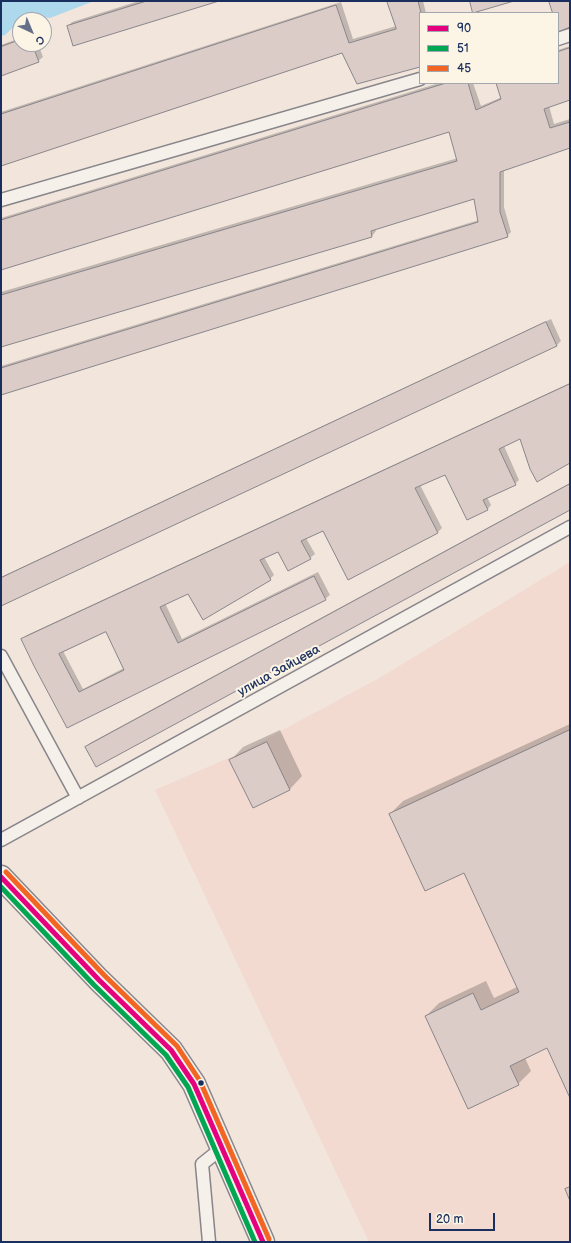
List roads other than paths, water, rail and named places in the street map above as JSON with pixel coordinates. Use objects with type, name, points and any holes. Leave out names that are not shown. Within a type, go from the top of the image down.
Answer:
[{"type":"street","points":[[1,877],[100,980],[171,1050],[194,1084],[263,1242]]},
{"type":"lane","points":[[559,39],[570,35]]},
{"type":"lane","points":[[1,200],[419,79]]},
{"type":"lane","name":"улица Зайцева","points":[[1,840],[570,527]]},
{"type":"lane","points":[[1,656],[78,798]]},
{"type":"lane","points":[[209,1242],[202,1164],[222,1148]]},
{"type":"water","points":[[1,1],[94,1],[52,17],[52,12],[12,12],[12,28],[5,35],[1,36]]}]
